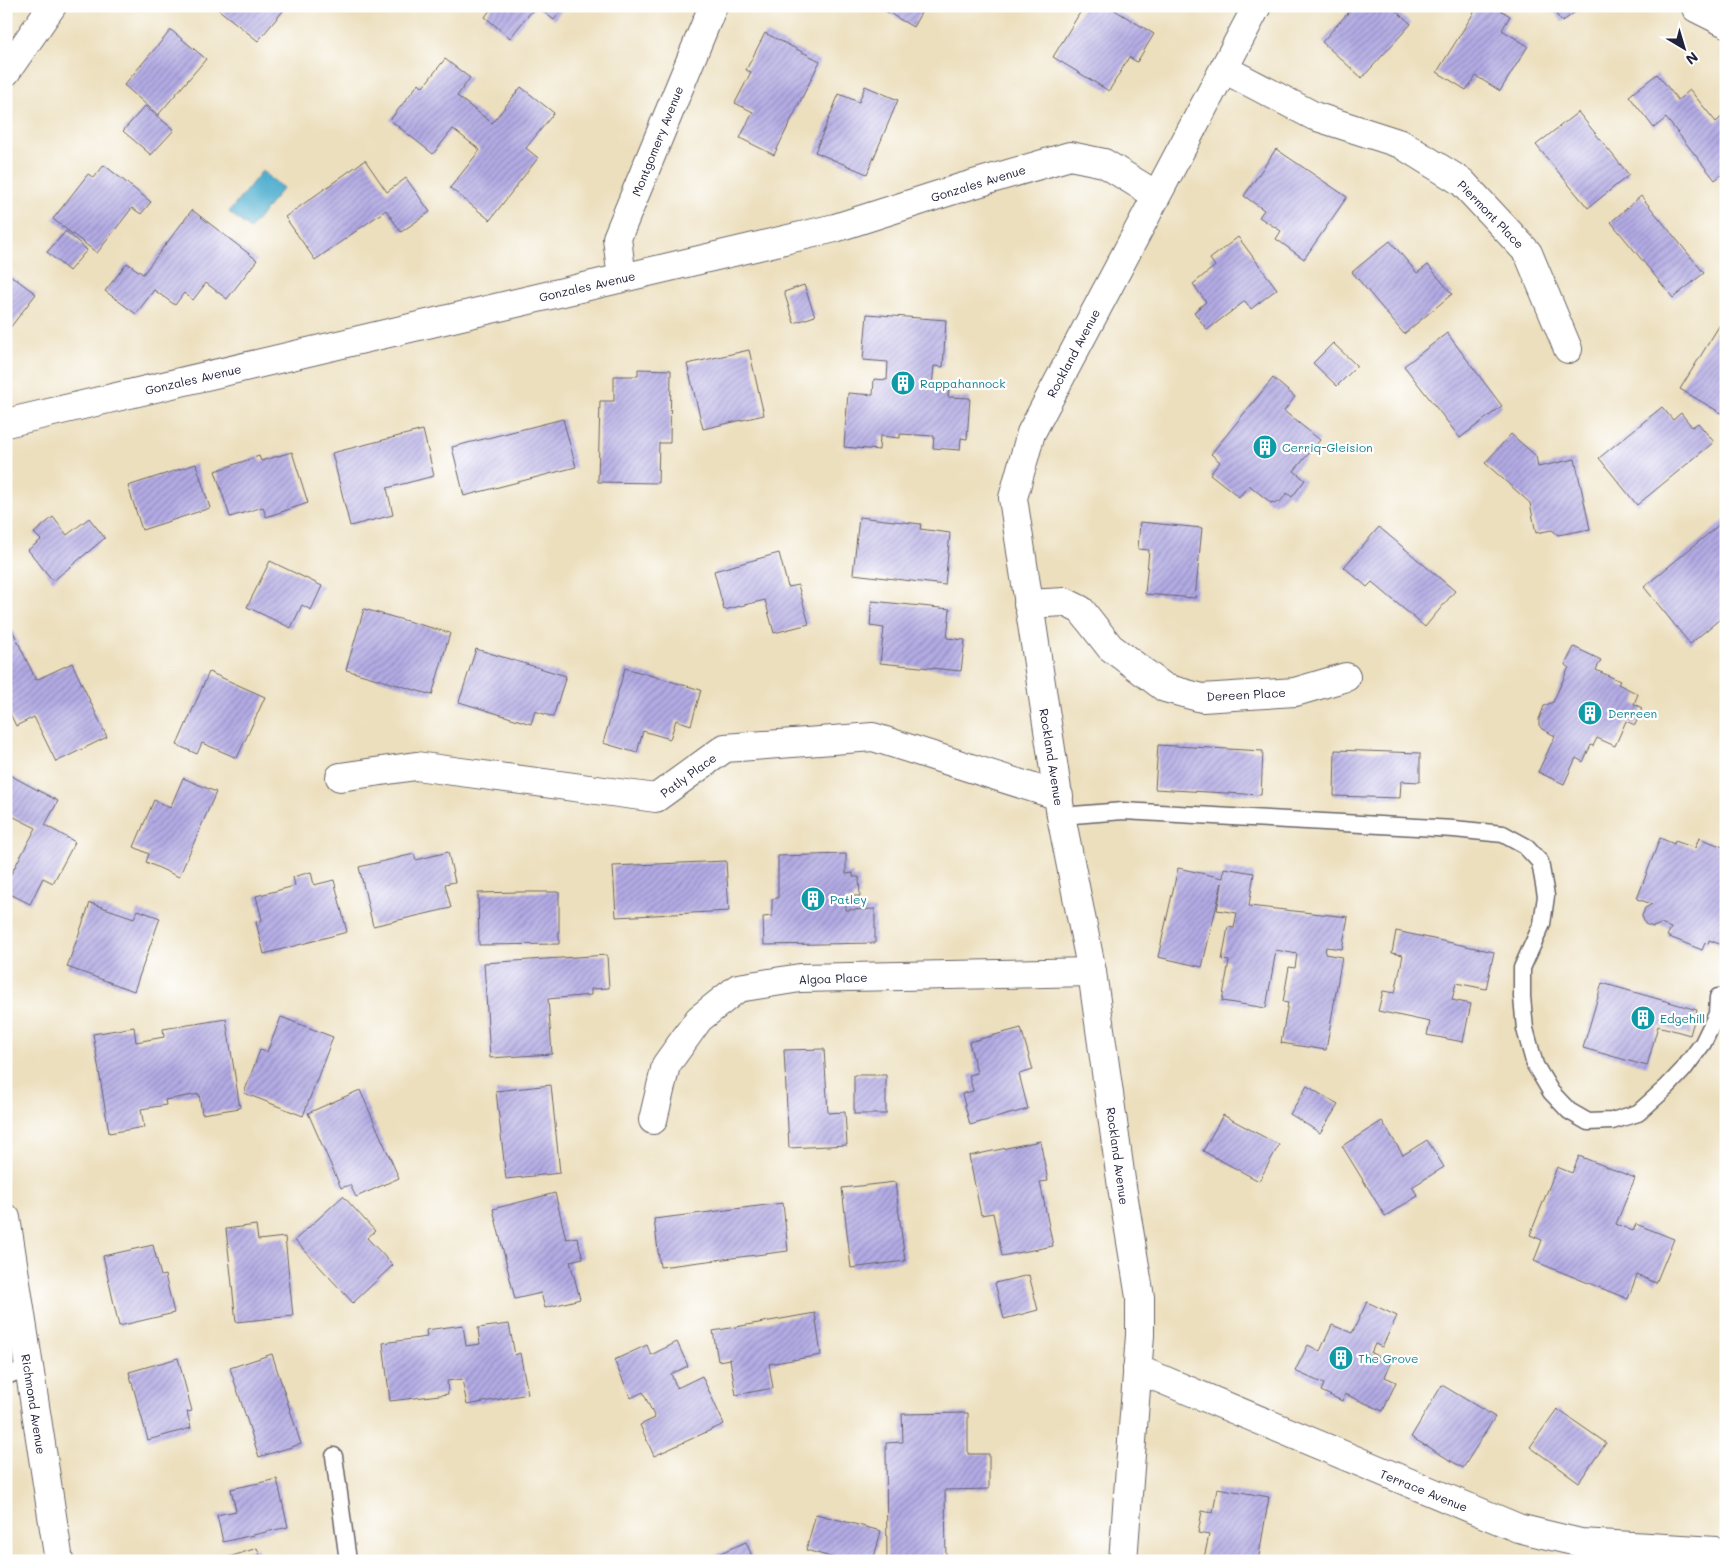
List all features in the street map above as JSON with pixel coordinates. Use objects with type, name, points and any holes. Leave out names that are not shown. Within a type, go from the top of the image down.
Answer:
[{"type":"street","points":[[6,72],[52,6]]},
{"type":"street","name":"Montgomery Avenue","points":[[622,278],[617,238],[713,6]]},
{"type":"street","name":"Rockland Avenue","points":[[1123,1561],[1137,1369],[1140,1298],[1122,1187],[1092,972],[1060,806],[1013,498],[1030,433],[1257,6]]},
{"type":"street","points":[[1696,8],[1726,23]]},
{"type":"street","name":"Piermont Place","points":[[1224,68],[1314,116],[1401,144],[1462,182],[1528,253],[1568,349]]},
{"type":"street","name":"Gonzales Avenue","points":[[6,423],[835,228],[957,189],[1070,156],[1104,163],[1156,195]]},
{"type":"street","name":"Dereen Place","points":[[1028,604],[1065,602],[1081,610],[1110,646],[1158,683],[1165,688],[1202,698],[1295,692],[1346,677]]},
{"type":"street","name":"Patly Place","points":[[340,778],[416,766],[656,798],[725,748],[872,737],[1060,806]]},
{"type":"street","name":"Algoa Place","points":[[653,1120],[666,1065],[699,1019],[738,988],[800,978],[1092,972]]},
{"type":"street","name":"Richmond Avenue","points":[[6,1218],[17,1372],[59,1561]]},
{"type":"street","name":"Terrace Avenue","points":[[1137,1369],[1518,1528],[1581,1543],[1716,1551],[1726,1555]]},
{"type":"lane","points":[[1060,806],[1454,829],[1503,834],[1525,846],[1540,862],[1546,896],[1542,924],[1522,968],[1525,1029],[1536,1065],[1550,1092],[1569,1111],[1588,1122],[1612,1121],[1638,1112],[1667,1087],[1683,1070],[1703,1043],[1716,1014],[1718,997]]},
{"type":"lane","points":[[334,1456],[348,1561]]},
{"type":"water","points":[[262,171],[283,188],[250,229],[229,212]]},
{"type":"building","points":[[214,6],[287,6],[258,41]]},
{"type":"building","points":[[493,6],[536,6],[510,38],[485,17]]},
{"type":"building","points":[[536,6],[565,6],[554,20]]},
{"type":"building","points":[[877,6],[925,6],[913,27]]},
{"type":"building","points":[[1084,6],[1108,6],[1154,34],[1137,62],[1129,57],[1109,91],[1053,57]]},
{"type":"building","points":[[1354,6],[1391,6],[1411,24],[1362,78],[1322,42]]},
{"type":"building","points":[[1478,6],[1494,6],[1510,16],[1502,30],[1528,46],[1500,91],[1476,76],[1466,90],[1437,72]]},
{"type":"building","points":[[1550,6],[1583,6],[1562,22]]},
{"type":"building","points":[[171,30],[206,59],[158,115],[124,85]]},
{"type":"building","points":[[765,33],[820,61],[774,155],[740,138],[753,112],[735,103],[751,72],[746,70]]},
{"type":"building","points":[[445,59],[470,78],[457,96],[492,123],[521,87],[554,113],[526,148],[538,158],[490,220],[450,188],[480,150],[453,129],[433,154],[390,120],[419,83],[423,87]]},
{"type":"building","points":[[1657,74],[1678,100],[1690,90],[1716,122],[1726,113],[1726,171],[1715,180],[1666,118],[1654,128],[1629,96]]},
{"type":"building","points":[[865,86],[898,100],[867,174],[815,152],[839,94],[859,102]]},
{"type":"building","points":[[145,106],[174,130],[151,155],[123,131]]},
{"type":"building","points":[[1578,112],[1629,175],[1588,208],[1536,145]]},
{"type":"building","points":[[1276,149],[1347,197],[1304,259],[1276,239],[1281,231],[1259,217],[1264,210],[1244,196]]},
{"type":"building","points":[[365,160],[387,192],[406,178],[430,212],[401,232],[386,210],[315,260],[285,217]]},
{"type":"building","points":[[104,165],[151,202],[141,214],[132,208],[97,253],[53,219],[88,174],[94,178]]},
{"type":"building","points":[[1641,196],[1704,273],[1673,298],[1611,222]]},
{"type":"building","points":[[192,210],[257,260],[227,299],[206,283],[193,300],[184,293],[175,305],[154,290],[136,314],[105,291],[127,263],[143,274]]},
{"type":"building","points":[[66,231],[87,250],[69,271],[47,252]]},
{"type":"building","points":[[1238,237],[1277,289],[1251,309],[1245,301],[1207,330],[1194,312],[1206,302],[1193,284],[1215,266],[1210,259]]},
{"type":"building","points":[[1390,241],[1417,273],[1428,265],[1452,294],[1404,334],[1352,272]]},
{"type":"building","points":[[6,272],[36,294],[6,333]]},
{"type":"building","points":[[804,285],[815,316],[794,323],[784,292]]},
{"type":"building","name":"Rappahannock","points":[[867,314],[946,320],[943,367],[934,366],[932,386],[949,387],[948,397],[970,398],[967,439],[961,438],[960,450],[933,448],[934,436],[900,434],[900,438],[880,436],[879,450],[844,447],[848,393],[873,395],[874,379],[887,380],[888,362],[863,360]]},
{"type":"building","points":[[1726,315],[1726,416],[1680,389]]},
{"type":"building","points":[[1447,333],[1502,406],[1460,438],[1404,366]]},
{"type":"building","points":[[1333,343],[1357,366],[1337,386],[1313,363]]},
{"type":"building","points":[[749,350],[764,415],[703,429],[687,364]]},
{"type":"building","points":[[638,369],[671,370],[670,443],[659,443],[658,483],[598,482],[600,401],[614,401],[614,376],[638,376]]},
{"type":"building","name":"Cerriq-Gleision","points":[[1273,378],[1295,397],[1284,411],[1320,440],[1294,471],[1305,480],[1292,497],[1287,493],[1279,503],[1277,501],[1275,504],[1271,503],[1249,485],[1239,497],[1210,474],[1220,462],[1211,454]]},
{"type":"building","points":[[1662,407],[1673,420],[1681,413],[1692,427],[1698,423],[1714,442],[1637,505],[1599,458]]},
{"type":"building","points":[[563,419],[576,467],[464,496],[452,447]]},
{"type":"building","points":[[423,430],[434,476],[387,488],[393,515],[350,526],[332,453]]},
{"type":"building","points":[[1511,434],[1536,456],[1538,467],[1575,459],[1590,529],[1558,535],[1552,530],[1536,533],[1530,503],[1485,463]]},
{"type":"building","points":[[292,452],[308,503],[266,517],[263,507],[230,517],[215,471],[259,456],[261,461]]},
{"type":"building","points":[[196,464],[210,508],[142,530],[128,486]]},
{"type":"building","points":[[53,517],[67,535],[89,518],[105,538],[53,581],[28,550],[41,540],[34,533]]},
{"type":"building","points":[[859,517],[921,524],[920,529],[950,533],[945,585],[853,574]]},
{"type":"building","points":[[1726,519],[1726,614],[1690,644],[1644,587]]},
{"type":"building","points":[[1140,522],[1202,528],[1195,598],[1145,594],[1149,550],[1138,549]]},
{"type":"building","points":[[1379,527],[1455,591],[1425,627],[1372,582],[1367,587],[1344,567]]},
{"type":"building","points":[[779,553],[788,587],[798,585],[809,624],[774,633],[765,600],[724,610],[714,571]]},
{"type":"building","points":[[270,561],[322,586],[311,610],[302,605],[291,628],[247,607]]},
{"type":"building","points":[[872,601],[950,609],[947,638],[965,640],[961,671],[880,663],[884,628],[870,626]]},
{"type":"building","points":[[364,609],[450,633],[432,695],[346,670]]},
{"type":"building","points":[[6,617],[36,680],[72,663],[107,737],[56,762],[34,717],[16,726],[6,705]]},
{"type":"building","name":"Derreen","points":[[1574,647],[1601,660],[1596,670],[1620,681],[1618,684],[1638,694],[1634,704],[1642,708],[1635,725],[1626,721],[1615,746],[1597,738],[1593,746],[1591,745],[1583,762],[1576,758],[1564,784],[1538,772],[1555,736],[1542,729],[1539,725],[1539,719],[1544,706],[1553,702],[1569,667],[1565,665]]},
{"type":"building","points":[[476,649],[566,676],[553,717],[535,711],[531,724],[459,702]]},
{"type":"building","points":[[625,668],[701,690],[691,725],[676,720],[670,739],[643,731],[637,753],[603,743]]},
{"type":"building","points":[[209,672],[265,697],[237,758],[202,743],[197,754],[177,745]]},
{"type":"building","points":[[1158,745],[1263,751],[1261,795],[1155,789]]},
{"type":"building","points":[[1335,750],[1420,753],[1420,782],[1401,781],[1400,798],[1334,796]]},
{"type":"building","points":[[6,773],[58,801],[45,825],[75,842],[53,883],[43,878],[30,904],[6,892],[6,883],[36,828],[6,813]]},
{"type":"building","points":[[183,778],[216,792],[179,877],[146,862],[149,854],[134,847],[154,800],[170,808]]},
{"type":"building","points":[[1660,838],[1674,844],[1675,841],[1695,848],[1699,838],[1726,848],[1726,935],[1722,945],[1709,940],[1708,944],[1705,943],[1702,950],[1667,936],[1671,928],[1661,924],[1653,927],[1645,924],[1642,916],[1645,908],[1652,904],[1637,899]]},
{"type":"building","points":[[448,852],[455,882],[445,884],[451,908],[373,926],[359,867],[414,854],[416,860]]},
{"type":"building","name":"Patley","points":[[846,854],[846,874],[853,873],[853,877],[859,877],[860,896],[853,896],[853,900],[846,900],[846,910],[875,909],[875,943],[764,945],[763,917],[772,916],[772,899],[778,898],[778,856]]},
{"type":"building","points":[[726,861],[729,911],[616,917],[613,866]]},
{"type":"building","points":[[1178,868],[1223,878],[1224,868],[1254,873],[1249,906],[1348,917],[1342,949],[1326,947],[1325,954],[1342,957],[1326,1050],[1281,1043],[1288,1003],[1283,1002],[1289,967],[1295,968],[1297,954],[1276,950],[1266,1008],[1222,1001],[1229,961],[1222,960],[1228,927],[1234,928],[1237,913],[1217,910],[1222,883],[1202,967],[1158,957]]},
{"type":"building","points":[[311,872],[314,885],[334,880],[347,932],[264,954],[256,922],[262,920],[256,896],[295,886],[293,877]]},
{"type":"building","points":[[559,892],[559,944],[479,945],[478,893]]},
{"type":"building","points":[[90,903],[134,918],[138,910],[160,918],[134,991],[67,967]]},
{"type":"building","points":[[1396,931],[1494,952],[1486,989],[1456,983],[1452,1000],[1471,1004],[1463,1042],[1427,1035],[1430,1022],[1378,1011],[1383,991],[1395,993],[1403,955],[1392,953]]},
{"type":"building","points":[[607,955],[609,988],[591,989],[591,995],[548,999],[552,1054],[490,1058],[484,963]]},
{"type":"building","name":"Edgehill","points":[[1602,983],[1697,1010],[1690,1035],[1658,1026],[1647,1066],[1583,1048]]},
{"type":"building","points":[[281,1017],[333,1037],[303,1116],[244,1093],[260,1050],[267,1052]]},
{"type":"building","points":[[226,1019],[240,1108],[202,1114],[199,1094],[165,1100],[166,1105],[141,1109],[144,1127],[109,1133],[93,1034],[134,1027],[136,1042],[164,1037],[163,1029]]},
{"type":"building","points":[[1021,1028],[1033,1070],[1019,1074],[1028,1109],[970,1125],[962,1094],[973,1091],[969,1075],[977,1073],[969,1042]]},
{"type":"building","points":[[824,1049],[828,1113],[845,1112],[847,1145],[789,1148],[784,1050]]},
{"type":"building","points":[[854,1075],[886,1075],[886,1114],[854,1114]]},
{"type":"building","points":[[551,1085],[560,1173],[506,1179],[496,1091]]},
{"type":"building","points":[[1307,1086],[1338,1105],[1320,1133],[1290,1114]]},
{"type":"building","points":[[360,1090],[399,1178],[356,1197],[350,1185],[341,1188],[308,1113]]},
{"type":"building","points":[[1223,1115],[1279,1145],[1259,1181],[1203,1151]]},
{"type":"building","points":[[1382,1121],[1403,1155],[1427,1140],[1444,1167],[1412,1187],[1418,1196],[1385,1216],[1342,1146]]},
{"type":"building","points":[[1040,1141],[1048,1181],[1040,1182],[1053,1246],[1002,1256],[993,1213],[981,1215],[969,1156]]},
{"type":"building","points":[[1579,1156],[1635,1178],[1616,1224],[1633,1231],[1636,1224],[1674,1239],[1656,1283],[1637,1275],[1628,1299],[1534,1261],[1542,1240],[1530,1235],[1557,1167],[1572,1173]]},
{"type":"building","points":[[895,1182],[905,1261],[851,1268],[842,1188]]},
{"type":"building","points":[[555,1193],[566,1239],[577,1237],[583,1258],[570,1261],[580,1299],[545,1308],[541,1293],[515,1299],[493,1209]]},
{"type":"building","points":[[343,1196],[375,1231],[367,1238],[393,1265],[353,1303],[295,1240]]},
{"type":"building","points":[[783,1203],[788,1251],[660,1267],[654,1219]]},
{"type":"building","points":[[256,1225],[258,1240],[285,1237],[293,1316],[236,1322],[226,1229]]},
{"type":"building","points":[[153,1245],[161,1276],[165,1275],[174,1313],[119,1326],[103,1256]]},
{"type":"building","points":[[1029,1275],[1038,1310],[1004,1319],[995,1283]]},
{"type":"building","name":"The Grove","points":[[1367,1302],[1397,1316],[1382,1347],[1375,1344],[1371,1353],[1391,1362],[1385,1377],[1396,1382],[1383,1411],[1345,1394],[1342,1401],[1321,1391],[1324,1384],[1295,1371],[1308,1345],[1320,1351],[1332,1325],[1352,1333]]},
{"type":"building","points":[[815,1313],[821,1355],[769,1364],[773,1388],[736,1395],[730,1359],[718,1361],[713,1331]]},
{"type":"building","points":[[509,1324],[515,1355],[520,1353],[528,1394],[467,1405],[462,1379],[447,1381],[448,1394],[390,1401],[383,1343],[427,1337],[426,1330],[463,1325],[466,1346],[480,1344],[478,1328]]},
{"type":"building","points":[[677,1342],[688,1366],[671,1374],[677,1388],[702,1376],[724,1424],[654,1456],[640,1425],[655,1418],[643,1392],[631,1398],[614,1360],[647,1345],[651,1355]]},
{"type":"building","points":[[272,1354],[301,1444],[259,1457],[230,1368]]},
{"type":"building","points":[[178,1358],[192,1411],[187,1412],[191,1428],[148,1440],[129,1372]]},
{"type":"building","points":[[1442,1385],[1495,1417],[1463,1468],[1411,1437]]},
{"type":"building","points":[[1557,1409],[1606,1443],[1579,1482],[1530,1447]]},
{"type":"building","points":[[968,1413],[968,1454],[989,1454],[989,1489],[945,1490],[946,1561],[887,1561],[886,1443],[903,1442],[902,1414]]},
{"type":"building","points":[[277,1479],[288,1527],[223,1542],[217,1515],[236,1511],[231,1489]]},
{"type":"building","points":[[1217,1488],[1269,1497],[1258,1561],[1222,1561],[1204,1558],[1209,1535],[1198,1533],[1202,1511],[1213,1513]]},
{"type":"building","points":[[816,1514],[881,1531],[873,1561],[845,1561],[806,1550]]},
{"type":"building","points":[[746,1542],[754,1561],[701,1561]]},
{"type":"building","points":[[257,1548],[262,1561],[220,1561],[220,1560]]},
{"type":"building","points":[[641,1557],[641,1561],[623,1561],[623,1560]]},
{"type":"place","name":"Rappahannock","points":[[903,383]]},
{"type":"place","name":"Cerriq-Gleision","points":[[1265,447]]},
{"type":"place","name":"Derreen","points":[[1590,713]]},
{"type":"place","name":"Patley","points":[[813,899]]},
{"type":"place","name":"Edgehill","points":[[1643,1018]]},
{"type":"place","name":"The Grove","points":[[1341,1358]]}]
